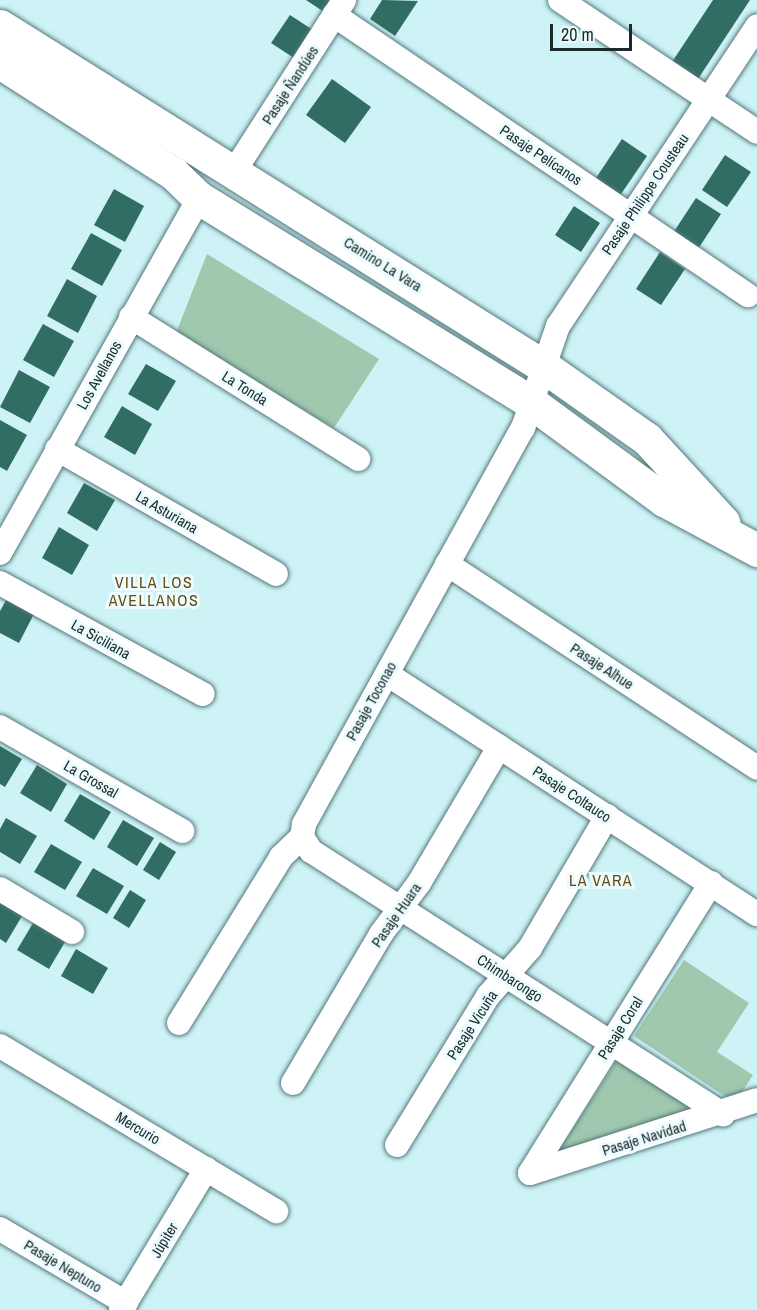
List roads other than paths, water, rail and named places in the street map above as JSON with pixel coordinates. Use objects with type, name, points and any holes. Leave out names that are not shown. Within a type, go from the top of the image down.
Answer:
[{"type":"street","points":[[560,0],[757,132]]},
{"type":"street","name":"Pasaje Ñandúes","points":[[239,173],[339,8]]},
{"type":"street","name":"Pasaje Pelícanos","points":[[339,8],[631,216],[748,296]]},
{"type":"street","name":"Pasaje Philippe Cousteau","points":[[546,368],[558,326],[757,26]]},
{"type":"street","name":"Camino La Vara","points":[[0,27],[189,148],[239,173],[546,368],[646,440],[747,544]]},
{"type":"street","name":"Camino La Vara","points":[[0,62],[173,173],[209,205],[532,403],[664,500],[747,544]]},
{"type":"street","points":[[209,205],[239,173]]},
{"type":"street","name":"Los Avellanos","points":[[0,553],[131,318],[209,205]]},
{"type":"street","name":"La Tonda","points":[[131,318],[358,459]]},
{"type":"street","name":"Pasaje Toconao","points":[[179,1023],[281,857],[302,837],[304,824],[523,428],[546,368]]},
{"type":"street","name":"La Asturiana","points":[[57,449],[276,574]]},
{"type":"street","name":"Pasaje Alhue","points":[[447,564],[757,768]]},
{"type":"street","name":"La Siciliana","points":[[0,583],[203,694]]},
{"type":"street","name":"Pasaje Coltauco","points":[[387,674],[757,914]]},
{"type":"street","name":"La Grossal","points":[[0,727],[182,831]]},
{"type":"street","name":"Pasaje Huara","points":[[293,1083],[499,747]]},
{"type":"street","name":"Pasaje Vicuña","points":[[397,1145],[488,996],[530,948],[607,816]]},
{"type":"street","name":"Chimbarongo","points":[[302,837],[310,851],[723,1114]]},
{"type":"street","name":"Pasaje Coral","points":[[530,1173],[711,883]]},
{"type":"street","points":[[0,889],[72,932]]},
{"type":"street","name":"Mercurio","points":[[0,1046],[276,1211]]},
{"type":"street","name":"Pasaje Navidad","points":[[530,1173],[723,1114],[757,1100]]},
{"type":"street","name":"Júpiter","points":[[123,1306],[206,1169]]},
{"type":"street","name":"Pasaje Neptuno","points":[[0,1229],[123,1306]]},
{"type":"district","name":"VILLA LOS AVELLANOS","points":[[154,591]]},
{"type":"district","name":"LA VARA","points":[[601,880]]}]
